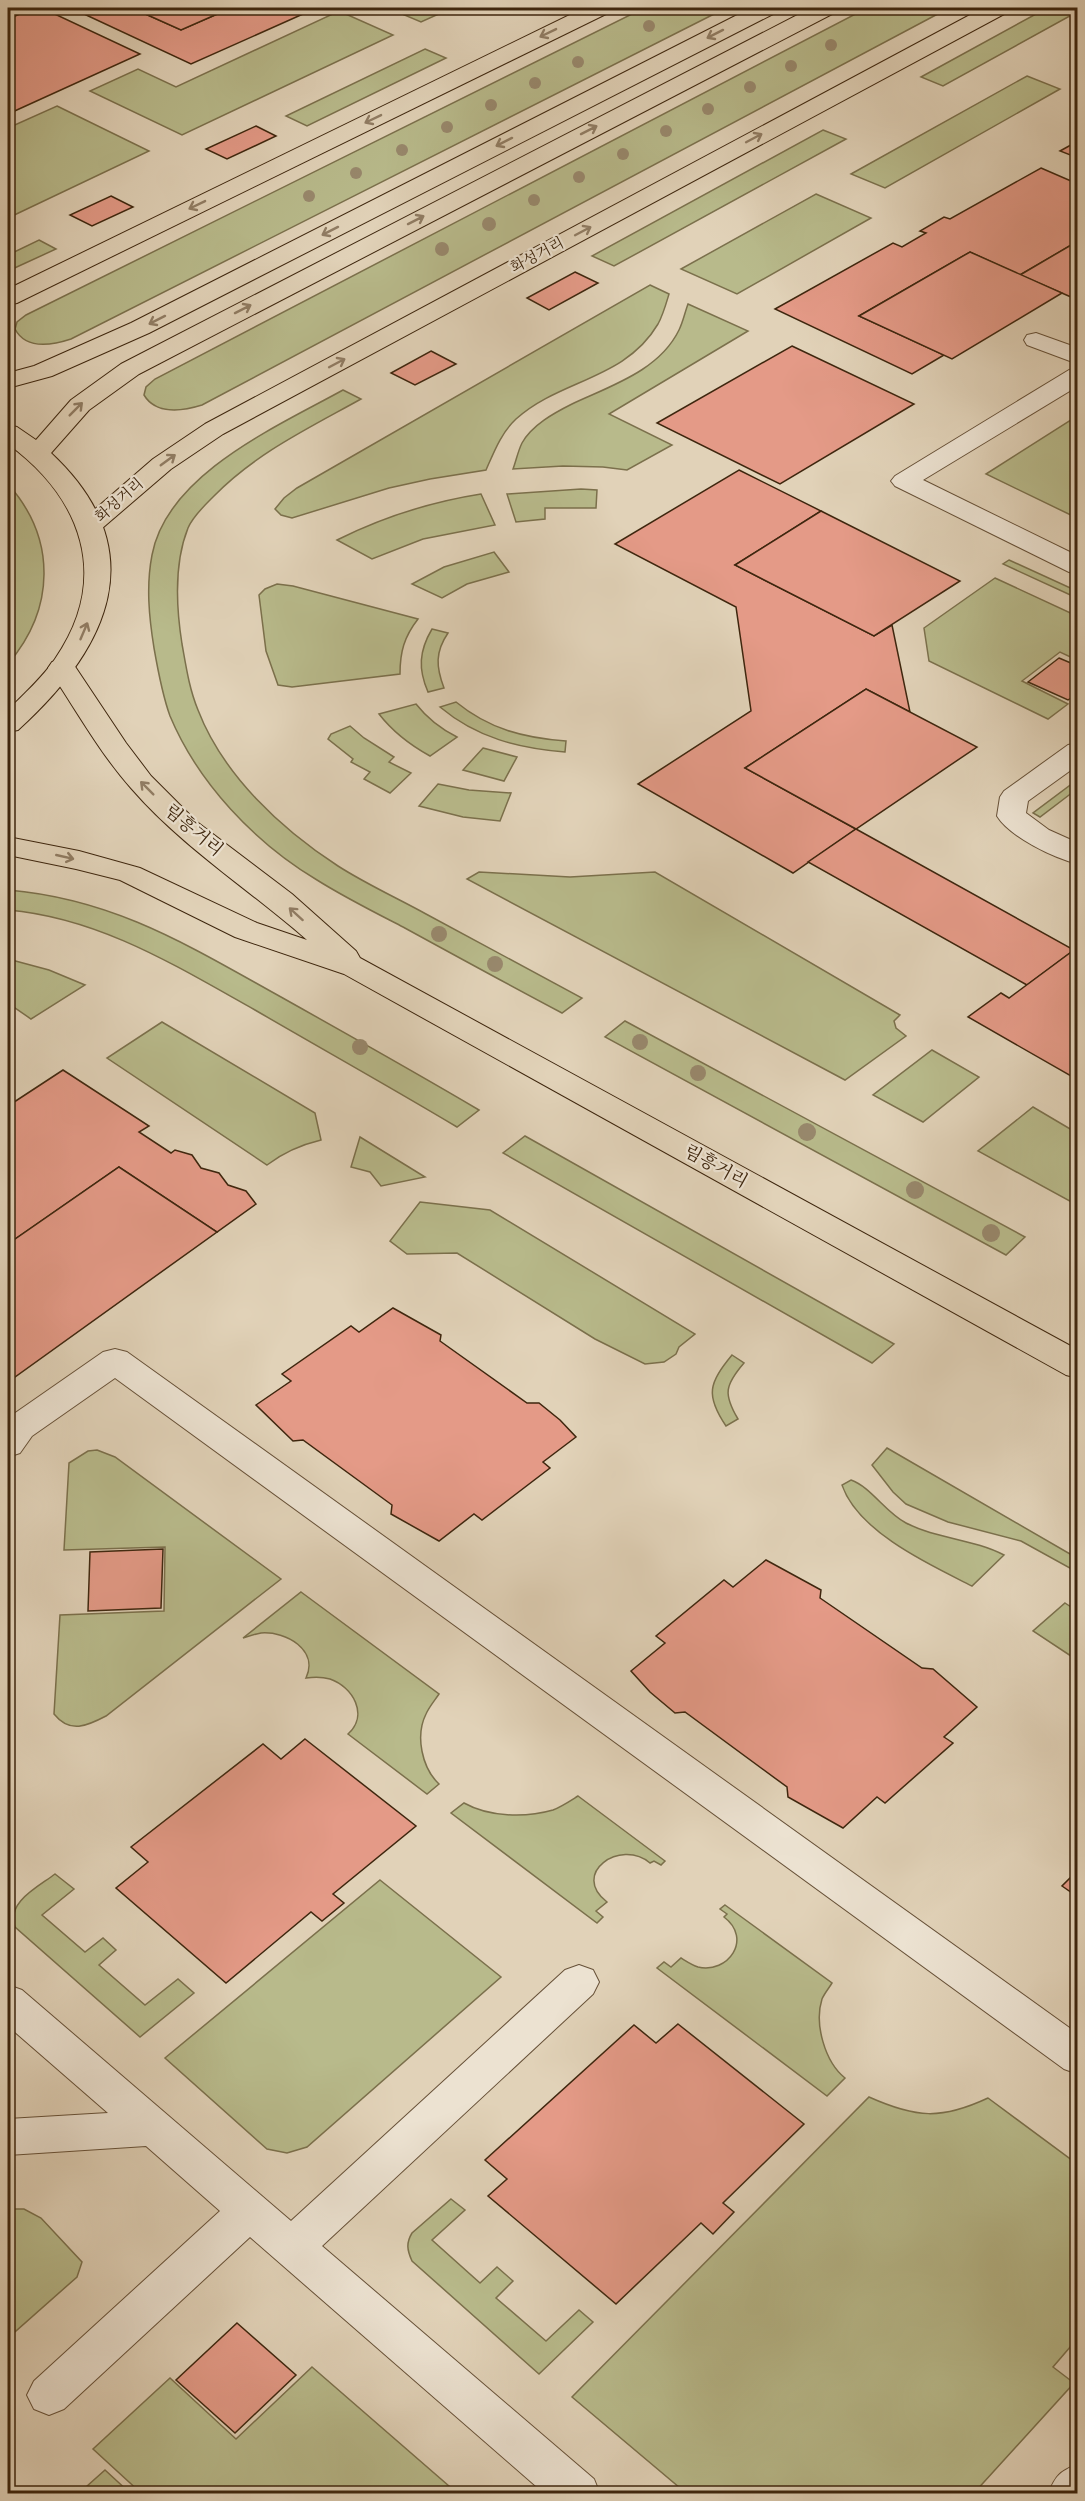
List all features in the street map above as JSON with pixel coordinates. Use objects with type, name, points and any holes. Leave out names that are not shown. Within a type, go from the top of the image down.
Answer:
[{"type":"main road","points":[[8,298],[600,8]]},
{"type":"main road","points":[[8,381],[43,371],[140,328],[767,8]]},
{"type":"main road","points":[[38,453],[80,405],[130,369],[826,8]]},
{"type":"main road","name":"화성거리","points":[[91,524],[162,464],[214,429],[998,8]]},
{"type":"main road","points":[[8,432],[38,453],[60,475],[78,499],[91,524],[98,552],[98,580],[93,609],[81,639],[62,668],[38,697],[8,724]]},
{"type":"main road","name":"림흥거리","points":[[62,668],[115,748],[141,782],[187,828],[281,901],[355,967]]},
{"type":"main road","name":"림흥거리","points":[[8,846],[79,860],[130,874],[246,930],[355,967],[1077,1366]]},
{"type":"street","points":[[1036,340],[1077,357]]},
{"type":"street","points":[[1077,375],[904,482],[1077,566]]},
{"type":"street","points":[[1077,751],[1014,797],[1011,816],[1039,836],[1077,855]]},
{"type":"street","points":[[8,1444],[20,1427],[115,1361],[1077,2057]]},
{"type":"street","points":[[292,2247],[579,1982]]},
{"type":"street","points":[[8,2002],[578,2493]]},
{"type":"street","points":[[8,2137],[152,2128]]},
{"type":"street","points":[[49,2395],[250,2210]]},
{"type":"street","points":[[1070,2493],[1077,2485]]},
{"type":"green space","points":[[388,8],[452,8],[421,22]]},
{"type":"green space","points":[[644,8],[726,8],[71,339],[48,344],[33,343],[20,336],[15,329],[17,322],[26,315]]},
{"type":"green space","points":[[867,8],[949,8],[202,405],[178,410],[163,409],[155,406],[144,395],[146,387],[155,379]]},
{"type":"green space","points":[[1047,8],[1077,8],[1077,12],[943,86],[921,77]]},
{"type":"green space","points":[[339,11],[393,35],[182,135],[90,91],[138,69],[176,87]]},
{"type":"green space","points":[[425,49],[446,58],[307,126],[286,116]]},
{"type":"green space","points":[[1027,76],[1060,89],[885,188],[851,174]]},
{"type":"green space","points":[[57,106],[149,151],[8,218],[8,128]]},
{"type":"green space","points":[[823,130],[846,139],[614,266],[592,256]]},
{"type":"green space","points":[[816,194],[871,218],[737,294],[681,269]]},
{"type":"green space","points":[[39,240],[56,249],[8,271],[8,255]]},
{"type":"green space","points":[[650,285],[669,294],[660,321],[644,343],[628,357],[610,368],[552,395],[516,419],[502,437],[486,470],[389,488],[292,518],[281,515],[275,509],[297,488]]},
{"type":"green space","points":[[688,304],[748,331],[609,414],[672,445],[627,470],[563,466],[513,469],[522,443],[537,425],[565,408],[632,376],[659,356],[679,330]]},
{"type":"green space","points":[[343,390],[361,399],[284,442],[247,467],[203,507],[188,528],[183,541],[178,570],[178,615],[188,677],[195,702],[222,757],[275,818],[317,851],[359,879],[582,998],[562,1013],[348,898],[294,865],[251,830],[212,788],[182,741],[170,716],[157,665],[149,602],[152,555],[162,526],[179,500],[202,477],[229,456],[258,437]]},
{"type":"green space","points":[[1077,416],[1077,518],[986,474]]},
{"type":"green space","points":[[8,484],[24,505],[35,528],[42,551],[44,574],[42,597],[35,620],[24,643],[8,664]]},
{"type":"green space","points":[[597,490],[596,508],[545,508],[545,519],[516,522],[507,494]]},
{"type":"green space","points":[[481,494],[495,525],[423,539],[372,559],[337,540],[407,511]]},
{"type":"green space","points":[[494,552],[509,572],[467,584],[442,598],[412,584],[444,567]]},
{"type":"green space","points":[[1009,560],[1077,591],[1077,598],[1003,564]]},
{"type":"green space","points":[[995,578],[1077,616],[1077,660],[1060,652],[1022,681],[1068,704],[1048,719],[929,661],[924,628]]},
{"type":"green space","points":[[277,584],[293,586],[418,619],[404,645],[400,674],[292,687],[278,685],[266,651],[259,595],[265,589]]},
{"type":"green space","points":[[432,629],[448,633],[438,660],[444,688],[428,692],[421,660],[424,645]]},
{"type":"green space","points":[[456,702],[481,719],[508,730],[566,741],[565,752],[531,748],[483,734],[454,718],[440,707]]},
{"type":"green space","points":[[416,704],[435,723],[457,737],[430,756],[402,738],[379,714]]},
{"type":"green space","points":[[350,726],[394,757],[389,762],[411,773],[390,793],[364,779],[370,772],[351,762],[353,759],[328,739],[331,734]]},
{"type":"green space","points":[[483,748],[517,757],[504,781],[463,770]]},
{"type":"green space","points":[[1077,780],[1077,789],[1040,817],[1033,813]]},
{"type":"green space","points":[[438,784],[469,790],[511,793],[500,821],[463,817],[419,806]]},
{"type":"green space","points":[[479,872],[570,877],[655,872],[900,1015],[894,1021],[896,1028],[906,1036],[845,1080],[467,879]]},
{"type":"green space","points":[[8,890],[83,903],[150,928],[247,978],[479,1110],[457,1127],[166,961],[106,934],[74,923],[8,910]]},
{"type":"green space","points":[[8,959],[49,970],[85,985],[31,1019],[8,1003]]},
{"type":"green space","points":[[625,1021],[1025,1237],[1006,1255],[605,1037]]},
{"type":"green space","points":[[162,1022],[315,1113],[321,1140],[292,1150],[267,1165],[107,1058]]},
{"type":"green space","points":[[932,1050],[979,1077],[923,1122],[873,1095]]},
{"type":"green space","points":[[1033,1107],[1077,1133],[1077,1205],[978,1151]]},
{"type":"green space","points":[[525,1136],[894,1344],[872,1363],[503,1153]]},
{"type":"green space","points":[[360,1137],[425,1177],[381,1186],[370,1172],[351,1167]]},
{"type":"green space","points":[[420,1202],[490,1210],[695,1334],[679,1347],[676,1354],[664,1362],[645,1364],[595,1339],[457,1253],[407,1254],[390,1241]]},
{"type":"green space","points":[[732,1355],[744,1363],[733,1378],[728,1390],[730,1403],[738,1419],[726,1426],[715,1406],[712,1389],[718,1374]]},
{"type":"green space","points":[[887,1448],[1077,1558],[1077,1572],[1021,1541],[948,1522],[906,1504],[893,1492],[872,1465]]},
{"type":"green space","points":[[97,1450],[115,1457],[281,1579],[106,1716],[92,1723],[72,1726],[54,1714],[60,1615],[164,1611],[165,1547],[64,1550],[69,1463],[88,1451]]},
{"type":"green space","points":[[851,1480],[865,1488],[891,1513],[906,1523],[1004,1555],[972,1586],[897,1545],[863,1518],[850,1502],[842,1485]]},
{"type":"green space","points":[[301,1592],[439,1694],[426,1714],[421,1732],[425,1761],[439,1784],[427,1794],[348,1734],[357,1719],[356,1702],[345,1688],[330,1679],[306,1678],[309,1668],[308,1659],[298,1644],[271,1633],[243,1638]]},
{"type":"green space","points":[[1065,1603],[1077,1611],[1077,1660],[1033,1631]]},
{"type":"green space","points":[[578,1796],[665,1861],[661,1865],[654,1861],[650,1863],[638,1856],[625,1855],[613,1857],[603,1863],[596,1871],[594,1881],[597,1891],[607,1902],[596,1911],[603,1917],[597,1923],[451,1813],[464,1803],[474,1808],[507,1815],[542,1813],[562,1806]]},
{"type":"green space","points":[[55,1874],[74,1889],[42,1915],[85,1952],[103,1938],[116,1950],[99,1965],[145,2005],[178,1979],[194,1993],[140,2037],[15,1927],[13,1918],[19,1903],[32,1890]]},
{"type":"green space","points":[[380,1880],[501,1977],[307,2147],[287,2153],[267,2149],[165,2058]]},
{"type":"green space","points":[[725,1905],[832,1983],[822,1999],[820,2031],[827,2053],[845,2078],[827,2096],[657,1968],[664,1962],[671,1967],[681,1958],[698,1967],[709,1968],[727,1960],[733,1953],[736,1935],[724,1917],[727,1914],[720,1909]]},
{"type":"green space","points":[[869,2097],[901,2109],[929,2114],[956,2110],[988,2098],[1077,2164],[1077,2339],[1053,2367],[1074,2383],[974,2493],[686,2493],[572,2397]]},
{"type":"green space","points":[[451,2199],[465,2210],[432,2240],[480,2283],[497,2267],[513,2281],[496,2298],[546,2341],[579,2310],[593,2322],[539,2374],[412,2261],[408,2247],[412,2233]]},
{"type":"green space","points":[[8,2209],[24,2209],[41,2218],[82,2262],[77,2277],[8,2338]]},
{"type":"green space","points":[[312,2367],[457,2493],[141,2493],[93,2449],[170,2378],[236,2439]]},
{"type":"green space","points":[[105,2470],[130,2493],[93,2493],[86,2487]]},
{"type":"building","points":[[34,8],[42,8],[140,54],[8,114],[8,19]]},
{"type":"building","points":[[99,8],[132,8],[181,30],[231,8],[307,8],[312,10],[191,64],[84,14]]},
{"type":"building","points":[[132,8],[231,8],[181,30]]},
{"type":"building","points":[[256,126],[276,136],[227,159],[206,149]]},
{"type":"building","points":[[1078,141],[1078,158],[1060,151]]},
{"type":"building","points":[[1041,168],[1078,184],[1078,241],[1020,275],[970,252],[859,316],[944,355],[912,374],[775,309],[893,243],[902,247],[926,233],[920,231],[944,217],[950,219]]},
{"type":"building","points":[[111,196],[133,207],[92,226],[70,215]]},
{"type":"building","points":[[1078,241],[1078,300],[1020,275]]},
{"type":"building","points":[[970,252],[1062,293],[952,359],[859,316]]},
{"type":"building","points":[[575,272],[598,283],[549,310],[527,298]]},
{"type":"building","points":[[792,346],[914,404],[780,484],[657,423]]},
{"type":"building","points":[[431,351],[456,364],[415,385],[391,373]]},
{"type":"building","points":[[739,470],[821,511],[735,565],[874,636],[892,625],[910,712],[866,689],[745,768],[856,829],[793,873],[638,784],[751,711],[736,607],[615,544]]},
{"type":"building","points":[[821,511],[960,581],[874,636],[735,565]]},
{"type":"building","points":[[1059,658],[1078,666],[1078,693],[1068,700],[1028,682]]},
{"type":"building","points":[[866,689],[977,747],[856,829],[745,768]]},
{"type":"building","points":[[856,829],[1074,950],[1027,985],[808,862]]},
{"type":"building","points":[[1078,947],[1078,1080],[968,1017],[1001,993],[1009,998]]},
{"type":"building","points":[[63,1070],[149,1126],[139,1132],[171,1153],[175,1150],[192,1155],[201,1168],[219,1173],[228,1185],[246,1191],[256,1204],[217,1232],[119,1167],[8,1244],[8,1106]]},
{"type":"building","points":[[119,1167],[217,1232],[8,1382],[8,1244]]},
{"type":"building","points":[[393,1308],[441,1335],[440,1341],[527,1403],[539,1403],[576,1437],[543,1462],[550,1468],[482,1520],[474,1514],[439,1541],[391,1514],[392,1505],[303,1440],[293,1441],[256,1405],[291,1381],[282,1374],[351,1326],[359,1332]]},
{"type":"building","points":[[163,1549],[161,1608],[88,1611],[90,1552]]},
{"type":"building","points":[[766,1560],[821,1590],[820,1598],[922,1668],[933,1669],[977,1707],[944,1737],[953,1743],[885,1803],[877,1797],[843,1828],[788,1797],[787,1787],[685,1712],[675,1713],[650,1692],[631,1671],[665,1643],[656,1636],[724,1580],[733,1587]]},
{"type":"building","points":[[305,1739],[416,1826],[333,1894],[344,1903],[322,1921],[311,1912],[226,1983],[116,1888],[148,1862],[131,1847],[263,1744],[281,1759]]},
{"type":"building","points":[[1078,1870],[1078,1897],[1062,1886]]},
{"type":"building","points":[[678,2024],[804,2124],[723,2203],[734,2212],[713,2234],[701,2223],[616,2304],[488,2196],[507,2179],[485,2160],[634,2025],[656,2043]]},
{"type":"building","points":[[237,2323],[296,2375],[235,2433],[176,2380]]}]
